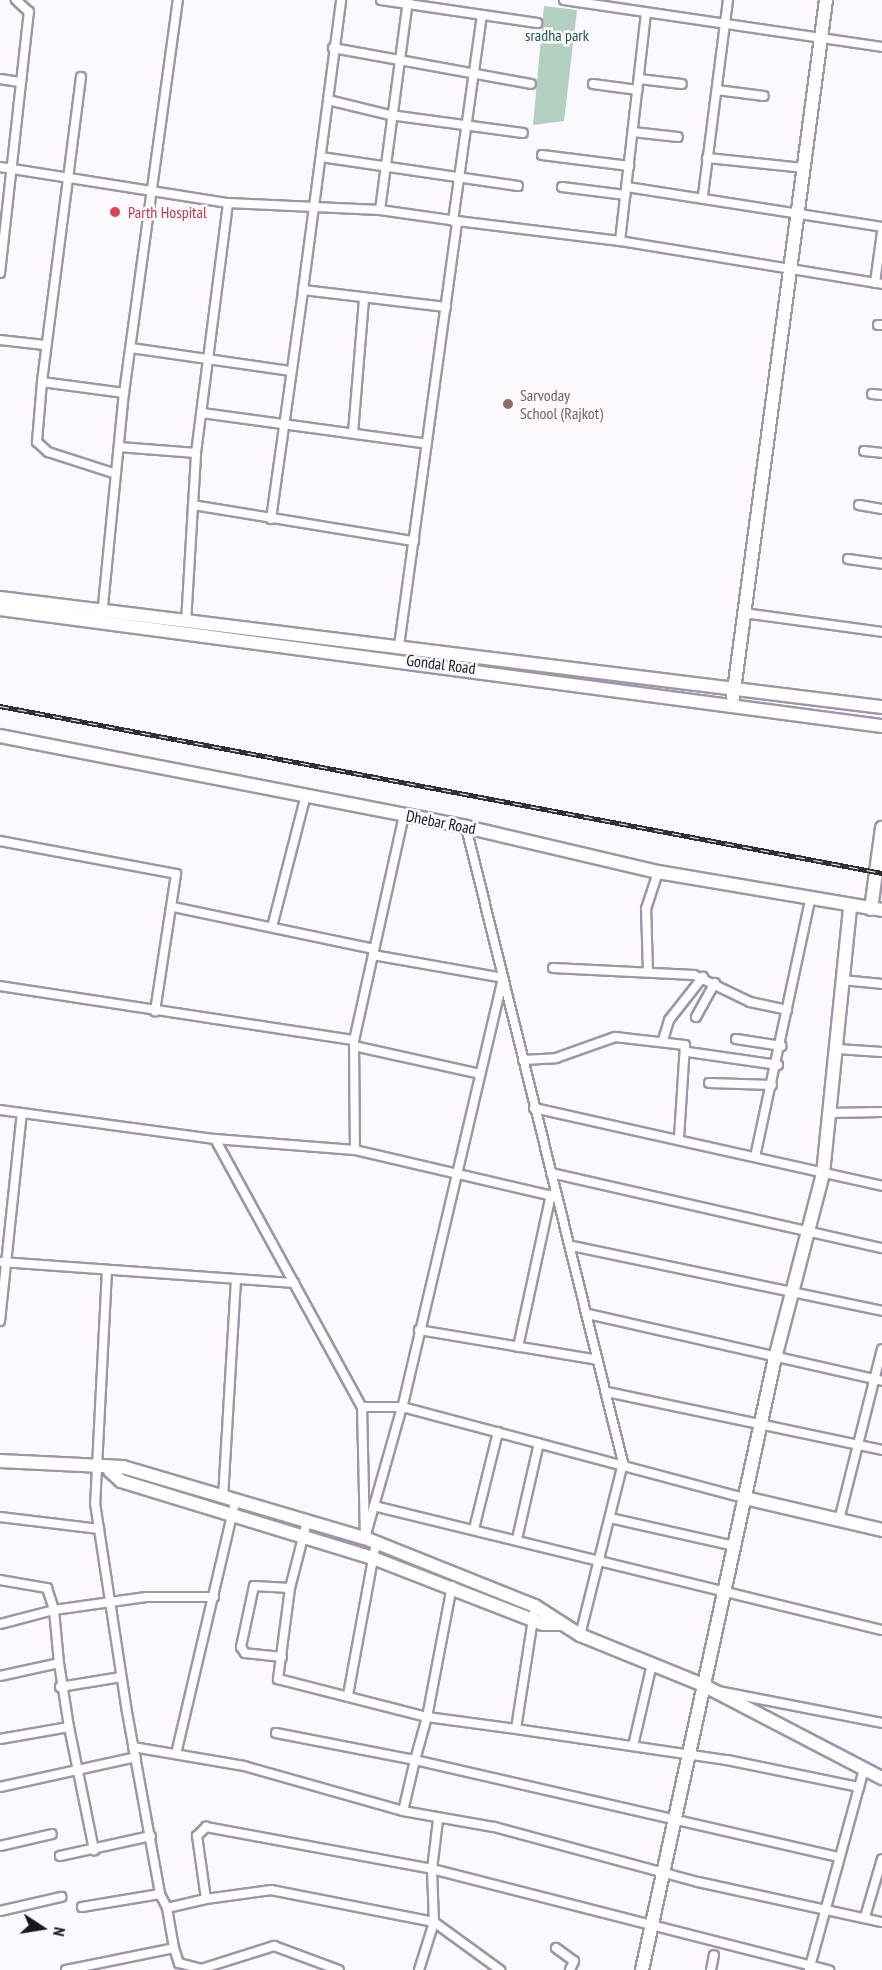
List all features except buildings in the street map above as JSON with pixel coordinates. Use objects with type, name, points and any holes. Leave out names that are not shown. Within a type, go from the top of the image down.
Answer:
[{"type":"street","points":[[0,273],[18,82],[29,12],[16,0]]},
{"type":"street","points":[[102,616],[124,393],[178,0]]},
{"type":"street","points":[[272,519],[341,0]]},
{"type":"street","points":[[381,0],[408,2],[537,23]]},
{"type":"street","points":[[564,0],[820,41],[882,47]]},
{"type":"street","points":[[703,195],[729,0]]},
{"type":"street","points":[[732,706],[826,0]]},
{"type":"street","points":[[380,210],[390,115],[408,2]]},
{"type":"street","points":[[620,241],[646,13]]},
{"type":"street","points":[[399,646],[446,308],[472,74],[482,15]]},
{"type":"street","points":[[333,48],[399,63],[531,84]]},
{"type":"street","points":[[81,77],[45,345],[37,442],[48,452],[116,474]]},
{"type":"street","points":[[0,79],[18,82]]},
{"type":"street","points":[[639,79],[682,84]]},
{"type":"street","points":[[593,84],[638,90]]},
{"type":"street","points":[[717,90],[764,96]]},
{"type":"street","points":[[328,100],[390,115],[466,123],[523,133]]},
{"type":"street","points":[[633,132],[678,137]]},
{"type":"street","points":[[542,155],[629,166]]},
{"type":"street","points":[[321,157],[518,186]]},
{"type":"street","points":[[707,158],[803,168]]},
{"type":"street","points":[[0,167],[228,202],[312,209],[380,210],[620,241],[879,283],[882,232]]},
{"type":"street","points":[[562,188],[703,195],[798,210],[882,227]]},
{"type":"street","points":[[186,623],[196,453],[228,202]]},
{"type":"street","points":[[303,290],[446,308]]},
{"type":"street","points":[[353,433],[364,298]]},
{"type":"street","points":[[0,340],[45,345]]},
{"type":"street","points":[[131,348],[291,371]]},
{"type":"street","points":[[42,382],[124,393]]},
{"type":"street","points":[[872,394],[882,395]]},
{"type":"street","points":[[202,413],[427,444]]},
{"type":"street","points":[[118,447],[196,453]]},
{"type":"street","points":[[864,451],[882,453]]},
{"type":"street","points":[[193,505],[414,541]]},
{"type":"street","points":[[859,505],[882,508]]},
{"type":"street","points":[[848,559],[882,564]]},
{"type":"street","name":"Gondal Road","points":[[0,598],[102,616],[882,726]]},
{"type":"street","name":"Gondal Road","points":[[0,609],[186,623],[399,646],[882,707]]},
{"type":"street","points":[[744,613],[882,632]]},
{"type":"street","name":"Dhebar Road","points":[[0,736],[466,827],[658,872],[810,901],[877,910]]},
{"type":"street","points":[[272,927],[306,795]]},
{"type":"street","points":[[355,1150],[354,1043],[404,815]]},
{"type":"street","points":[[466,827],[551,1173],[554,1196],[572,1246],[623,1463],[580,1635]]},
{"type":"street","points":[[877,910],[882,828]]},
{"type":"street","points":[[0,841],[170,870],[178,880],[155,1011]]},
{"type":"street","points":[[648,971],[646,909],[658,872]]},
{"type":"street","points":[[755,1157],[778,1065],[810,901]]},
{"type":"street","points":[[642,1970],[775,1358],[823,1174],[850,906]]},
{"type":"street","points":[[173,907],[503,978]]},
{"type":"street","points":[[553,968],[648,971],[703,977],[750,1002],[787,1010]]},
{"type":"street","points":[[663,1040],[669,1020],[703,977]]},
{"type":"street","points":[[370,1540],[374,1506],[402,1407],[455,1174],[503,978]]},
{"type":"street","points":[[843,980],[882,984]]},
{"type":"street","points":[[696,1017],[715,983]]},
{"type":"street","points":[[0,986],[354,1043],[480,1074]]},
{"type":"street","points":[[523,1060],[556,1058],[615,1037],[663,1040],[685,1045],[688,1052],[679,1139]]},
{"type":"street","points":[[736,1040],[781,1046]]},
{"type":"street","points":[[837,1049],[882,1052]]},
{"type":"street","points":[[688,1052],[778,1065]]},
{"type":"street","points":[[709,1083],[772,1085]]},
{"type":"street","points":[[534,1108],[882,1186]]},
{"type":"street","points":[[0,1110],[215,1139],[355,1150],[554,1196]]},
{"type":"street","points":[[0,1321],[2,1263],[22,1113]]},
{"type":"street","points":[[829,1113],[882,1113]]},
{"type":"street","points":[[215,1139],[362,1407],[373,1558],[348,1695]]},
{"type":"street","points":[[551,1173],[882,1248]]},
{"type":"street","points":[[518,1347],[554,1196]]},
{"type":"street","points":[[572,1246],[792,1296],[882,1311]]},
{"type":"street","points":[[2,1263],[294,1282]]},
{"type":"street","points":[[107,1270],[95,1467],[99,1529],[121,1677],[160,1894],[167,1908],[174,1948],[183,1968],[201,1969],[274,1946],[339,1970]]},
{"type":"street","points":[[176,1754],[214,1596],[230,1504],[236,1279]]},
{"type":"street","points":[[588,1314],[878,1380]]},
{"type":"street","points":[[419,1330],[598,1360]]},
{"type":"street","points":[[839,1520],[878,1380],[882,1349]]},
{"type":"street","points":[[607,1392],[761,1421],[882,1450]]},
{"type":"street","points":[[362,1407],[402,1407],[623,1463],[745,1498],[882,1530]]},
{"type":"street","points":[[474,1529],[498,1432]]},
{"type":"street","points":[[517,1539],[539,1443]]},
{"type":"street","points":[[0,1461],[95,1467],[110,1471],[123,1467],[230,1504],[303,1536],[373,1558],[532,1620],[560,1624]]},
{"type":"street","points":[[230,1504],[370,1540],[535,1606],[580,1635],[651,1668],[703,1685],[882,1778]]},
{"type":"street","points":[[374,1506],[517,1539],[599,1563],[882,1630]]},
{"type":"street","points":[[0,1517],[99,1529]]},
{"type":"street","points":[[610,1518],[734,1546]]},
{"type":"street","points":[[306,1522],[290,1588],[278,1679],[427,1717],[688,1754],[859,1786]]},
{"type":"street","points":[[403,1811],[427,1717],[454,1574]]},
{"type":"street","points":[[0,1580],[47,1588],[54,1610],[60,1687],[81,1772],[94,1850]]},
{"type":"street","points":[[282,1657],[245,1653],[241,1647],[254,1586],[290,1588]]},
{"type":"street","points":[[0,1624],[54,1610],[111,1602],[214,1596]]},
{"type":"street","points":[[516,1729],[535,1606]]},
{"type":"street","points":[[0,1676],[59,1663]]},
{"type":"street","points":[[633,1746],[651,1668]]},
{"type":"street","points":[[60,1687],[121,1677]]},
{"type":"street","points":[[715,1691],[882,1723]]},
{"type":"street","points":[[0,1739],[69,1727]]},
{"type":"street","points":[[276,1733],[415,1760],[837,1857]]},
{"type":"street","points":[[134,1747],[244,1766],[438,1820],[494,1827],[663,1873],[824,1911],[882,1922]]},
{"type":"street","points":[[0,1787],[81,1772],[136,1757]]},
{"type":"street","points":[[810,1967],[837,1857],[864,1769]]},
{"type":"street","points":[[418,1970],[434,1922],[432,1869],[438,1820]]},
{"type":"street","points":[[206,1899],[197,1836],[206,1827],[432,1869],[829,1970]]},
{"type":"street","points":[[0,1846],[52,1834]]},
{"type":"street","points":[[60,1856],[151,1836]]},
{"type":"street","points":[[865,1917],[882,1859]]},
{"type":"street","points":[[167,1908],[206,1899],[271,1890],[434,1922],[500,1970]]},
{"type":"street","points":[[82,1907],[160,1894]]},
{"type":"street","points":[[0,1911],[61,1897]]},
{"type":"street","points":[[66,1970],[174,1948]]},
{"type":"street","points":[[556,1948],[574,1961],[570,1970]]},
{"type":"street","points":[[711,1970],[714,1955]]},
{"type":"green space","name":"sradha park","points":[[544,6],[577,10],[564,121],[533,125]]},
{"type":"railway","points":[[0,706],[882,873]]},
{"type":"place","name":"Parth Hospital","points":[[115,212]]},
{"type":"place","name":"Sarvoday School (Rajkot)","points":[[508,404]]}]
